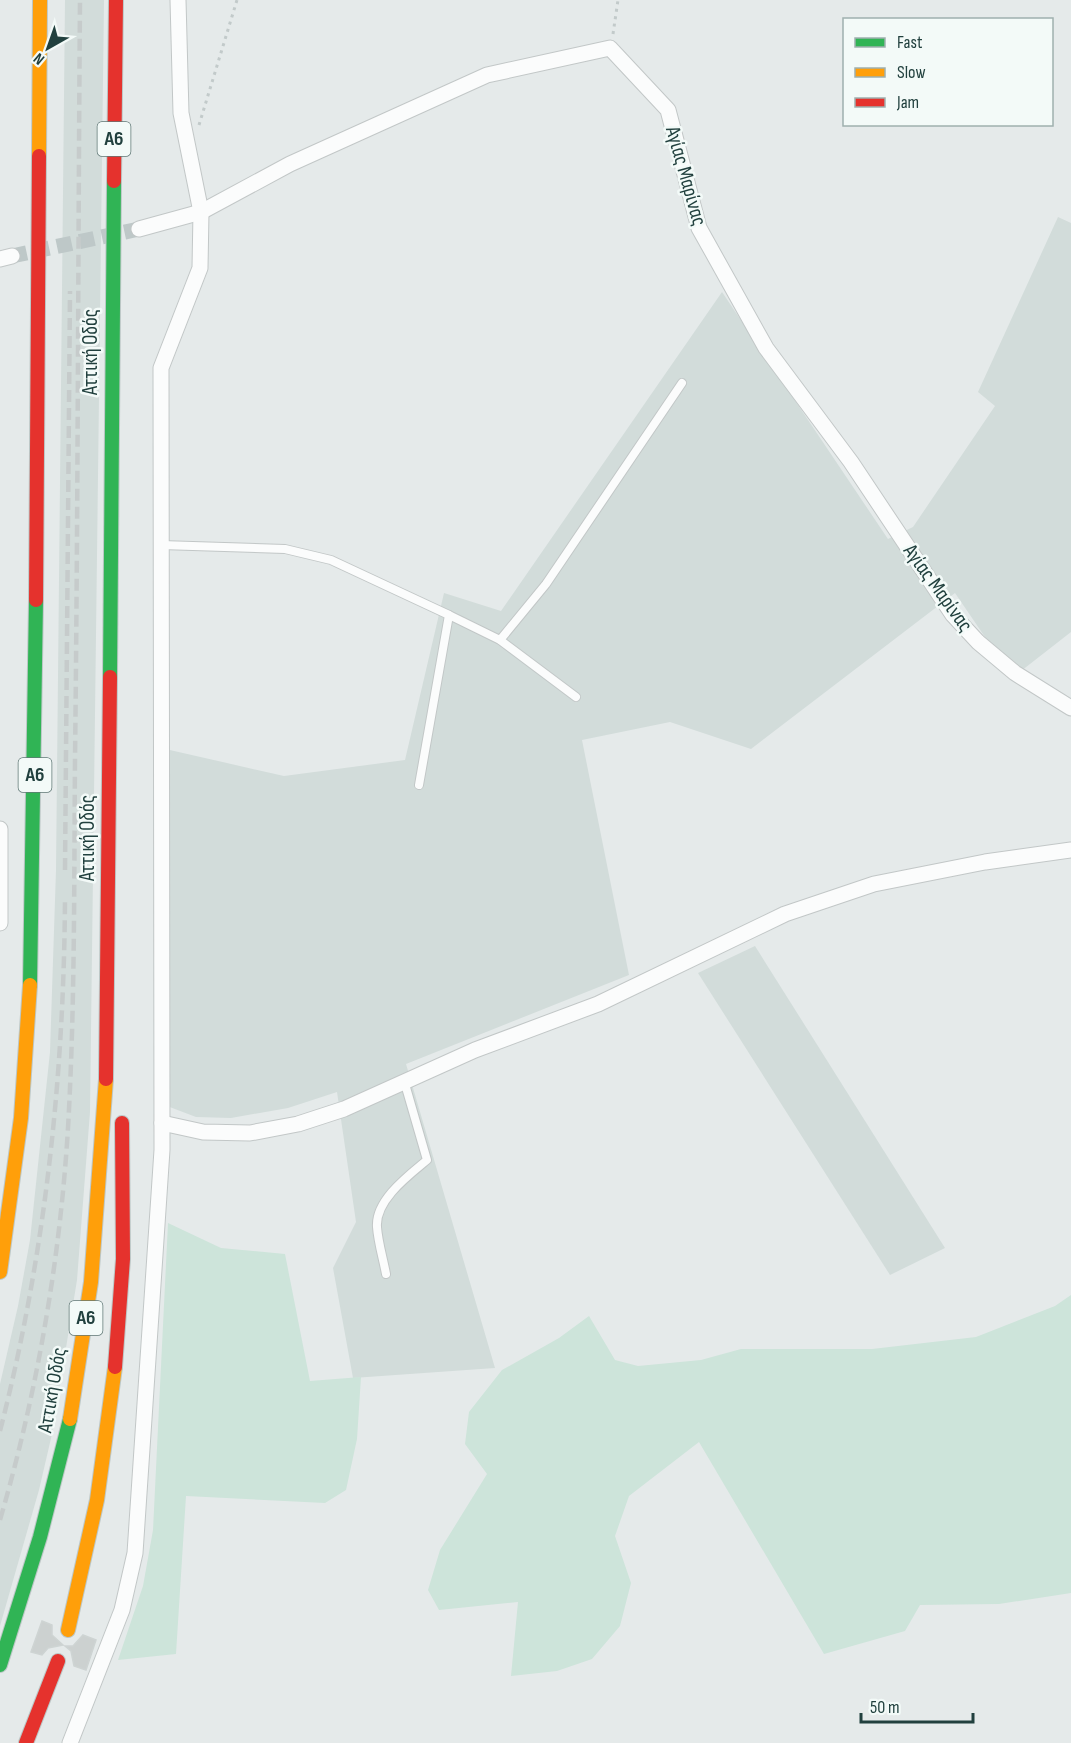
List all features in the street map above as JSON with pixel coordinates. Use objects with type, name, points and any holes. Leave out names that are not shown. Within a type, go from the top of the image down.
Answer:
[{"type":"highway","name":"Α6","points":[[0,1272],[21,1124],[30,1000],[35,777],[40,0]]},
{"type":"highway","name":"Αττική Οδός","points":[[0,1665],[33,1565],[61,1458],[96,1251],[106,1102],[116,0]]},
{"type":"highway","points":[[107,961],[123,1016]]},
{"type":"highway","points":[[68,1630],[88,1554],[114,1373],[122,1278],[122,1111]]},
{"type":"highway","points":[[26,1743],[58,1661]]},
{"type":"street","points":[[70,1743],[122,1610],[135,1553],[162,1123],[161,368],[200,268],[201,212],[181,113],[178,0]]},
{"type":"street","points":[[139,230],[201,212],[290,164],[487,75],[609,48]]},
{"type":"street","name":"Αγίας Μαρίνας","points":[[609,48],[668,110],[699,228],[766,348],[850,462],[953,615],[978,642],[1015,674],[1071,708]]},
{"type":"street","points":[[0,829],[0,923]]},
{"type":"street","points":[[162,1123],[203,1132],[250,1133],[298,1124],[344,1109],[405,1084],[475,1050],[532,1031],[598,1004],[785,914],[885,882],[985,862],[1071,850]]},
{"type":"lane","points":[[500,640],[546,584],[682,383]]},
{"type":"lane","points":[[161,544],[297,552],[331,560],[500,640],[576,697]]},
{"type":"lane","points":[[419,785],[449,615]]},
{"type":"lane","points":[[386,1274],[376,1224],[382,1206],[398,1187],[427,1160],[405,1084]]},
{"type":"path","points":[[189,152],[212,88],[237,0]]},
{"type":"path","points":[[609,48],[617,16],[618,0]]},
{"type":"shaded area","points":[[65,0],[104,0],[90,1112],[77,1280],[52,1434],[39,1490],[0,1626],[0,1384],[30,1240],[50,1052],[56,870]]},
{"type":"shaded area","points":[[1058,217],[1071,223],[1071,632],[1021,671],[985,637],[955,593],[751,749],[670,722],[582,740],[629,975],[406,1064],[495,1368],[353,1378],[333,1268],[356,1222],[337,1092],[288,1108],[231,1118],[196,1117],[167,1106],[161,748],[284,776],[405,760],[444,593],[501,611],[722,292],[888,539],[913,527],[995,406],[978,392]]},
{"type":"shaded area","points":[[755,946],[945,1248],[890,1275],[698,973]]},
{"type":"green space","points":[[168,1223],[221,1248],[285,1254],[310,1381],[361,1377],[357,1439],[346,1490],[325,1503],[186,1496],[176,1654],[118,1660],[143,1586],[153,1530]]},
{"type":"green space","points":[[1071,1295],[1071,1593],[999,1604],[920,1605],[905,1631],[824,1654],[699,1442],[629,1496],[615,1536],[631,1583],[620,1626],[592,1659],[557,1671],[511,1676],[518,1602],[439,1610],[428,1590],[440,1550],[487,1474],[465,1444],[469,1412],[502,1370],[559,1338],[589,1316],[615,1360],[638,1366],[701,1360],[741,1349],[872,1349],[976,1337],[1055,1306]]},
{"type":"building","points":[[42,1621],[52,1625],[52,1635],[63,1645],[48,1648],[42,1655],[31,1652]]},
{"type":"building","points":[[83,1635],[96,1640],[86,1670],[74,1666],[71,1651],[65,1646],[73,1646]]},
{"type":"tunnel","points":[[12,256],[139,229]]},
{"type":"railway","points":[[0,1520],[25,1424],[45,1326],[59,1227],[68,1128],[74,944],[80,0]]},
{"type":"railway","points":[[65,870],[70,291]]},
{"type":"railway","points":[[0,1431],[29,1299],[49,1166],[61,1032],[65,897]]},
{"type":"traffic: fast","points":[[110,677],[114,181]]},
{"type":"traffic: fast","points":[[30,985],[36,600]]},
{"type":"traffic: fast","points":[[0,1665],[40,1537],[70,1419]]},
{"type":"traffic: slow","points":[[39,156],[40,0]]},
{"type":"traffic: slow","points":[[0,1272],[21,1118],[30,985]]},
{"type":"traffic: slow","points":[[70,1419],[91,1282],[106,1079]]},
{"type":"traffic: slow","points":[[68,1630],[97,1500],[115,1367]]},
{"type":"traffic: jam","points":[[114,181],[116,0]]},
{"type":"traffic: jam","points":[[36,600],[39,156]]},
{"type":"traffic: jam","points":[[106,1079],[110,677]]},
{"type":"traffic: jam","points":[[115,1367],[123,1259],[122,1123]]},
{"type":"traffic: jam","points":[[26,1743],[58,1661]]}]
